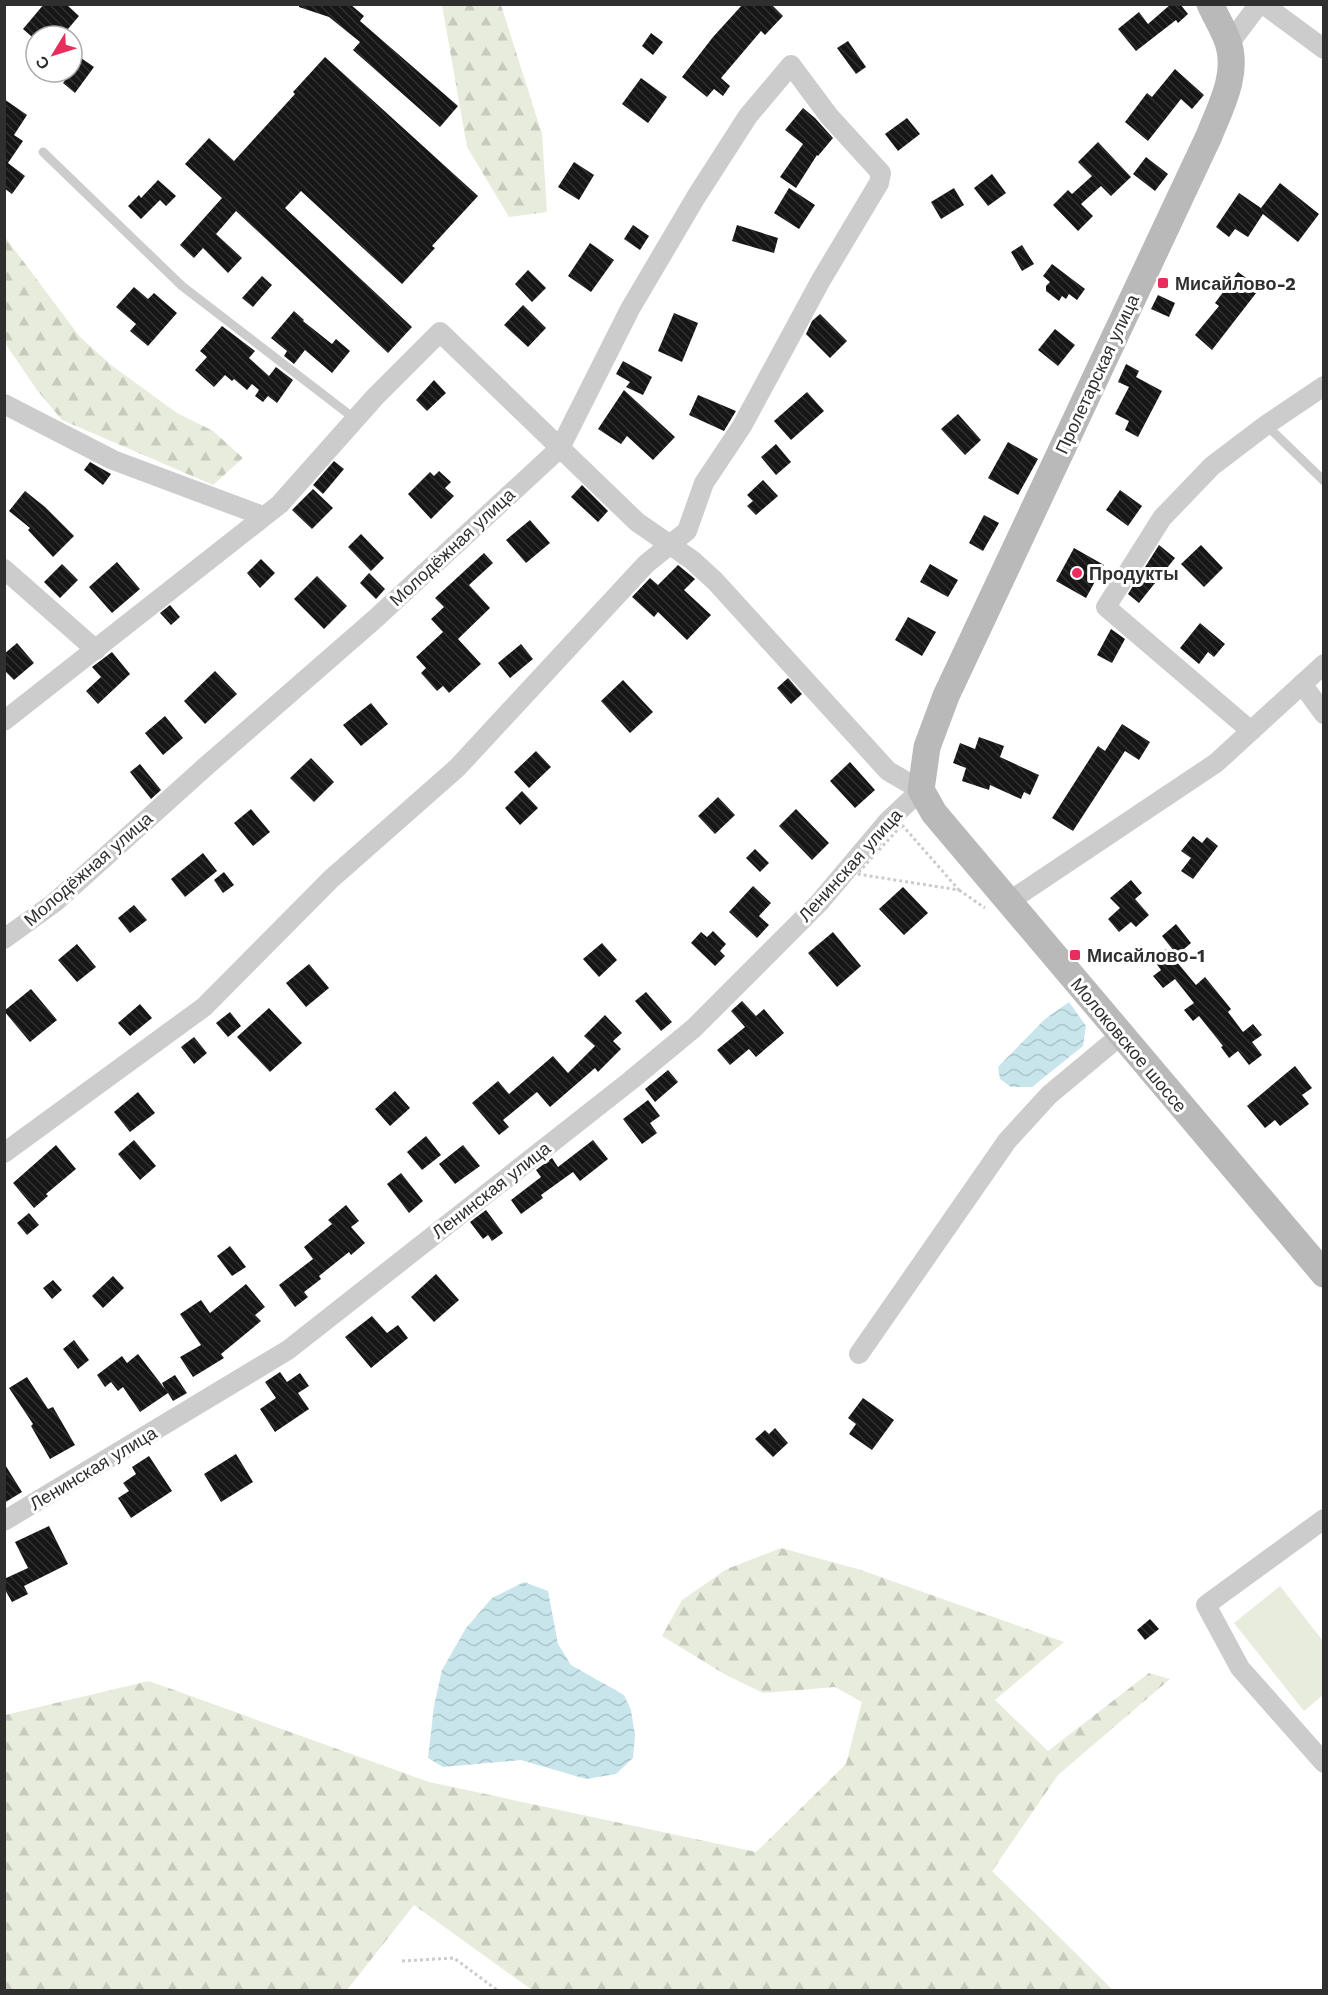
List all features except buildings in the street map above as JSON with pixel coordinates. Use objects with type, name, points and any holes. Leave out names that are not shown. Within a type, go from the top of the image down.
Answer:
[{"type":"main road","points":[[1210,4],[1229,44]]},
{"type":"main road","name":"Пролетарская улица","points":[[921,790],[927,747],[946,696],[1209,136],[1229,87],[1232,64],[1229,44]]},
{"type":"main road","name":"Молоковское шоссе","points":[[921,790],[934,813],[1323,1274]]},
{"type":"street","points":[[1229,44],[1261,4],[1323,49]]},
{"type":"street","name":"Молодёжная улица","points":[[4,939],[54,903],[375,619],[560,448],[630,309],[696,197],[748,116],[791,65],[829,116],[881,173],[879,183],[821,280],[742,426],[704,483],[687,531],[671,544]]},
{"type":"street","points":[[4,721],[280,504],[375,397],[440,332],[637,522],[671,544],[715,581],[888,771],[921,790]]},
{"type":"street","points":[[1251,731],[1106,607],[1162,518],[1212,466],[1323,386]]},
{"type":"street","points":[[4,404],[112,460],[263,516]]},
{"type":"street","points":[[4,1153],[204,1007],[331,879],[457,768],[646,564],[671,544]]},
{"type":"street","points":[[4,569],[96,650]]},
{"type":"street","points":[[1008,902],[1216,763],[1323,664]]},
{"type":"street","points":[[1302,684],[1323,714]]},
{"type":"street","name":"Ленинская улица","points":[[4,1521],[288,1350],[630,1081],[694,1028],[819,903],[888,821],[921,790]]},
{"type":"street","points":[[859,1354],[1007,1141],[1049,1095],[1121,1035]]},
{"type":"street","points":[[1323,1519],[1206,1605],[1240,1668],[1323,1764]]},
{"type":"lane","points":[[43,152],[182,286],[355,420]]},
{"type":"lane","points":[[1266,425],[1323,481]]},
{"type":"path","points":[[902,825],[959,890],[891,879],[857,874],[902,825]]},
{"type":"path","points":[[402,1960],[454,1958],[497,1990]]},
{"type":"green space","points":[[442,5],[501,5],[542,134],[547,212],[509,217],[467,147]]},
{"type":"green space","points":[[5,237],[80,337],[111,365],[177,413],[213,431],[243,458],[213,485],[62,420],[37,390],[5,343]]},
{"type":"green space","points":[[781,1548],[861,1570],[1064,1642],[995,1700],[1048,1751],[1149,1673],[1170,1679],[1058,1775],[992,1871],[1113,1990],[532,1990],[414,1905],[347,1990],[5,1990],[5,1715],[149,1681],[429,1782],[756,1852],[846,1764],[862,1702],[835,1687],[763,1693],[726,1675],[662,1636],[682,1600],[727,1569]]},
{"type":"green space","points":[[1280,1586],[1323,1641],[1323,1695],[1304,1711],[1234,1623]]},
{"type":"water","points":[[1069,1002],[1086,1026],[1083,1046],[1032,1087],[1011,1087],[1000,1079],[998,1067],[1045,1019]]},
{"type":"water","points":[[524,1582],[548,1591],[558,1644],[571,1665],[624,1695],[631,1710],[635,1735],[633,1758],[616,1774],[586,1779],[521,1760],[443,1767],[428,1758],[434,1706],[442,1670],[466,1628],[492,1598]]},
{"type":"place","name":"Мисайлово-2","points":[[1163,283]]},
{"type":"place","name":"Продукты","points":[[1077,573]]},
{"type":"place","name":"Мисайлово-1","points":[[1075,955]]}]
